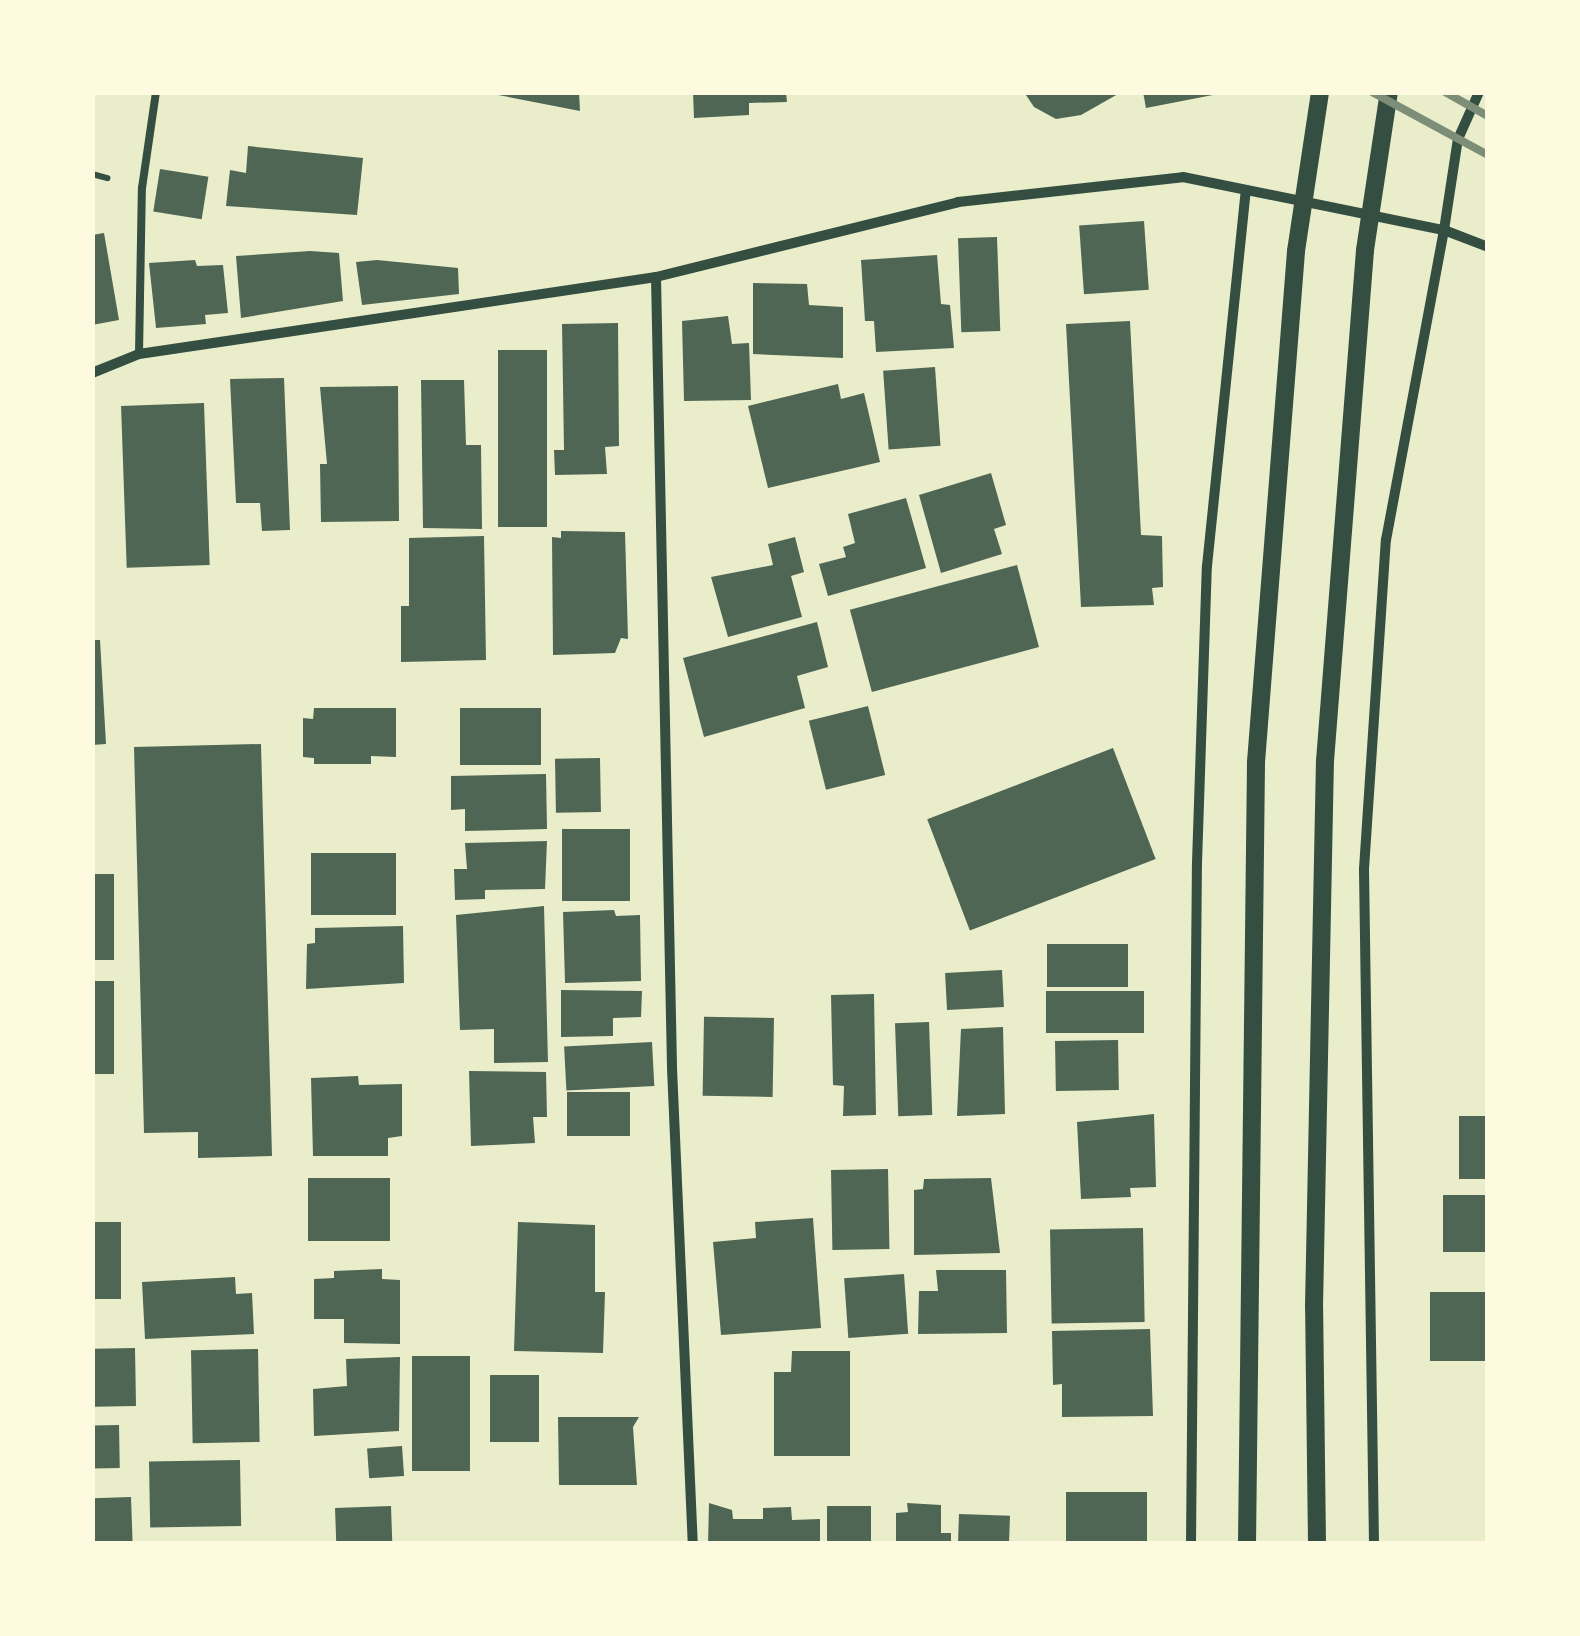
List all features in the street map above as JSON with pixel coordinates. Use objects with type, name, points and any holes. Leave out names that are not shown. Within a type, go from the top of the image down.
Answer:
[{"type":"street","points":[[1247,1544],[1256,762],[1296,251],[1320,92]]},
{"type":"street","points":[[1317,1544],[1314,1307],[1326,761],[1365,250],[1389,92]]},
{"type":"street","points":[[1374,1544],[1364,870],[1386,540],[1458,139],[1479,92]]},
{"type":"street","points":[[92,373],[139,354],[656,277],[958,202],[1183,177],[1444,230],[1488,248]]},
{"type":"street","points":[[1191,1544],[1197,863],[1207,566],[1246,190]]},
{"type":"street","points":[[656,277],[672,1068],[693,1544]]},
{"type":"lane","points":[[139,354],[142,188],[156,92]]},
{"type":"building","points":[[579,92],[580,111],[493,94]]},
{"type":"building","points":[[693,92],[786,92],[787,102],[749,103],[749,115],[694,118]]},
{"type":"building","points":[[1024,92],[1118,94],[1081,115],[1056,119],[1034,107]]},
{"type":"building","points":[[1143,92],[1218,92],[1218,94],[1146,108]]},
{"type":"building","points":[[248,146],[363,158],[357,215],[226,206],[230,170],[246,173]]},
{"type":"building","points":[[160,169],[208,177],[202,219],[153,211]]},
{"type":"building","points":[[1144,221],[1149,290],[1084,294],[1079,226]]},
{"type":"building","points":[[104,233],[119,320],[92,325],[92,235]]},
{"type":"building","points":[[997,237],[1000,331],[961,332],[958,238]]},
{"type":"building","points":[[339,253],[343,301],[241,318],[236,256]]},
{"type":"building","points":[[937,255],[941,304],[950,305],[954,348],[876,352],[874,321],[865,321],[861,260]]},
{"type":"building","points":[[195,260],[197,266],[223,265],[228,313],[205,315],[206,324],[156,328],[149,263]]},
{"type":"building","points":[[377,260],[458,268],[459,294],[362,305],[356,262]]},
{"type":"building","points":[[753,283],[807,284],[809,305],[843,307],[843,358],[753,354]]},
{"type":"building","points":[[728,316],[732,344],[749,343],[751,400],[684,401],[682,321]]},
{"type":"building","points":[[1130,321],[1141,535],[1162,536],[1163,587],[1152,588],[1154,605],[1081,607],[1066,324]]},
{"type":"building","points":[[618,323],[619,446],[605,447],[607,474],[555,475],[554,450],[564,450],[562,324]]},
{"type":"building","points":[[498,350],[547,350],[547,527],[498,527]]},
{"type":"building","points":[[935,367],[941,446],[889,449],[883,371]]},
{"type":"building","points":[[284,378],[290,530],[262,531],[260,503],[236,503],[230,379]]},
{"type":"building","points":[[421,380],[464,380],[466,445],[481,445],[482,529],[423,528]]},
{"type":"building","points":[[838,384],[841,399],[864,393],[880,462],[768,488],[748,406]]},
{"type":"building","points":[[398,386],[399,521],[321,522],[320,464],[327,464],[320,387]]},
{"type":"building","points":[[204,403],[210,565],[127,568],[121,406]]},
{"type":"building","points":[[991,473],[1006,525],[994,529],[1002,554],[941,573],[919,495]]},
{"type":"building","points":[[906,498],[926,568],[828,596],[819,564],[846,557],[843,547],[855,543],[848,514]]},
{"type":"building","points":[[561,531],[625,532],[628,639],[621,638],[615,653],[553,655],[552,537],[561,538]]},
{"type":"building","points":[[484,536],[486,660],[401,662],[401,606],[409,606],[409,538]]},
{"type":"building","points":[[795,537],[804,572],[791,576],[802,617],[728,637],[711,577],[773,565],[768,544]]},
{"type":"building","points":[[1017,565],[1039,647],[872,692],[850,610]]},
{"type":"building","points":[[817,622],[828,667],[797,676],[805,708],[704,737],[683,658]]},
{"type":"building","points":[[92,640],[100,640],[106,744],[92,745]]},
{"type":"building","points":[[868,706],[885,775],[826,790],[809,721]]},
{"type":"building","points":[[314,708],[396,708],[396,757],[371,756],[371,764],[314,764],[314,758],[303,757],[303,718],[313,719]]},
{"type":"building","points":[[460,708],[541,708],[541,765],[460,765]]},
{"type":"building","points":[[261,744],[272,1156],[198,1158],[198,1132],[144,1133],[134,747]]},
{"type":"building","points":[[1113,748],[1156,859],[970,930],[927,819]]},
{"type":"building","points":[[600,758],[601,812],[556,813],[555,759]]},
{"type":"building","points":[[546,774],[547,829],[465,831],[465,809],[451,810],[451,776]]},
{"type":"building","points":[[562,829],[630,829],[630,901],[562,901]]},
{"type":"building","points":[[547,841],[545,889],[485,890],[485,899],[455,900],[454,869],[467,869],[465,843]]},
{"type":"building","points":[[311,853],[396,853],[396,915],[311,915]]},
{"type":"building","points":[[92,874],[114,874],[114,960],[92,960]]},
{"type":"building","points":[[544,906],[548,1062],[494,1063],[494,1029],[460,1030],[456,915]]},
{"type":"building","points":[[614,910],[616,916],[640,915],[641,981],[565,983],[563,912]]},
{"type":"building","points":[[403,926],[404,983],[306,989],[307,944],[315,943],[315,928]]},
{"type":"building","points":[[1047,944],[1128,944],[1128,987],[1047,987]]},
{"type":"building","points":[[1002,970],[1004,1007],[947,1010],[945,973]]},
{"type":"building","points":[[92,981],[114,981],[114,1074],[92,1074]]},
{"type":"building","points":[[561,990],[642,991],[641,1017],[613,1018],[613,1036],[561,1037]]},
{"type":"building","points":[[1046,991],[1144,991],[1144,1033],[1046,1033]]},
{"type":"building","points":[[874,994],[876,1115],[843,1116],[844,1086],[833,1085],[831,995]]},
{"type":"building","points":[[704,1017],[774,1018],[773,1097],[703,1096]]},
{"type":"building","points":[[929,1022],[932,1115],[898,1116],[895,1023]]},
{"type":"building","points":[[1003,1027],[1005,1114],[957,1116],[961,1029]]},
{"type":"building","points":[[1118,1040],[1119,1090],[1056,1091],[1055,1041]]},
{"type":"building","points":[[652,1042],[654,1086],[566,1091],[564,1047]]},
{"type":"building","points":[[469,1071],[546,1072],[547,1117],[533,1117],[535,1143],[471,1146]]},
{"type":"building","points":[[358,1076],[359,1085],[402,1084],[402,1136],[388,1138],[388,1156],[313,1156],[311,1078]]},
{"type":"building","points":[[567,1092],[630,1092],[630,1136],[567,1136]]},
{"type":"building","points":[[1154,1114],[1156,1187],[1130,1188],[1131,1197],[1081,1199],[1077,1122]]},
{"type":"building","points":[[1459,1116],[1488,1116],[1488,1179],[1459,1179]]},
{"type":"building","points":[[888,1169],[889,1249],[832,1250],[831,1170]]},
{"type":"building","points":[[308,1178],[390,1178],[390,1241],[308,1241]]},
{"type":"building","points":[[991,1178],[1000,1253],[914,1255],[914,1190],[923,1189],[924,1179]]},
{"type":"building","points":[[1443,1195],[1488,1195],[1488,1252],[1443,1252]]},
{"type":"building","points":[[813,1218],[821,1328],[721,1335],[713,1242],[756,1238],[755,1222]]},
{"type":"building","points":[[92,1222],[121,1222],[121,1299],[92,1299]]},
{"type":"building","points":[[518,1222],[595,1225],[595,1292],[605,1292],[603,1353],[514,1351]]},
{"type":"building","points":[[1143,1228],[1145,1322],[1052,1324],[1050,1230]]},
{"type":"building","points":[[382,1269],[382,1279],[400,1280],[400,1344],[344,1343],[344,1319],[314,1319],[314,1279],[334,1278],[334,1271]]},
{"type":"building","points":[[936,1270],[1006,1270],[1007,1333],[918,1334],[919,1291],[938,1291]]},
{"type":"building","points":[[904,1274],[908,1334],[848,1338],[844,1278]]},
{"type":"building","points":[[235,1277],[236,1294],[252,1293],[254,1334],[145,1339],[142,1282]]},
{"type":"building","points":[[1430,1292],[1488,1292],[1488,1361],[1430,1361]]},
{"type":"building","points":[[1150,1329],[1153,1416],[1062,1417],[1062,1384],[1053,1385],[1052,1331]]},
{"type":"building","points":[[135,1348],[136,1406],[95,1407],[94,1349]]},
{"type":"building","points":[[258,1349],[260,1442],[193,1443],[191,1350]]},
{"type":"building","points":[[792,1351],[850,1351],[850,1456],[774,1456],[774,1372],[791,1372]]},
{"type":"building","points":[[412,1356],[470,1356],[470,1471],[412,1471]]},
{"type":"building","points":[[400,1357],[399,1431],[314,1436],[313,1389],[347,1386],[346,1359]]},
{"type":"building","points":[[490,1375],[539,1375],[539,1442],[490,1442]]},
{"type":"building","points":[[558,1417],[639,1417],[633,1427],[637,1485],[559,1485]]},
{"type":"building","points":[[92,1425],[119,1425],[120,1468],[93,1468]]},
{"type":"building","points":[[402,1446],[404,1476],[369,1478],[367,1448]]},
{"type":"building","points":[[240,1460],[241,1526],[150,1528],[149,1462]]},
{"type":"building","points":[[1066,1492],[1147,1492],[1147,1544],[1066,1544]]},
{"type":"building","points":[[131,1497],[133,1544],[94,1544],[92,1498]]},
{"type":"building","points":[[709,1503],[732,1510],[733,1519],[763,1519],[763,1508],[791,1507],[792,1520],[820,1519],[820,1544],[708,1544]]},
{"type":"building","points":[[907,1503],[941,1505],[941,1533],[951,1533],[951,1544],[896,1544],[896,1513],[908,1512]]},
{"type":"building","points":[[391,1506],[392,1544],[336,1544],[335,1508]]},
{"type":"building","points":[[827,1506],[871,1506],[871,1544],[827,1544]]},
{"type":"building","points":[[959,1514],[1010,1516],[1009,1544],[958,1544]]},
{"type":"railway","points":[[1372,92],[1488,155]]},
{"type":"railway","points":[[1445,92],[1488,116]]}]
